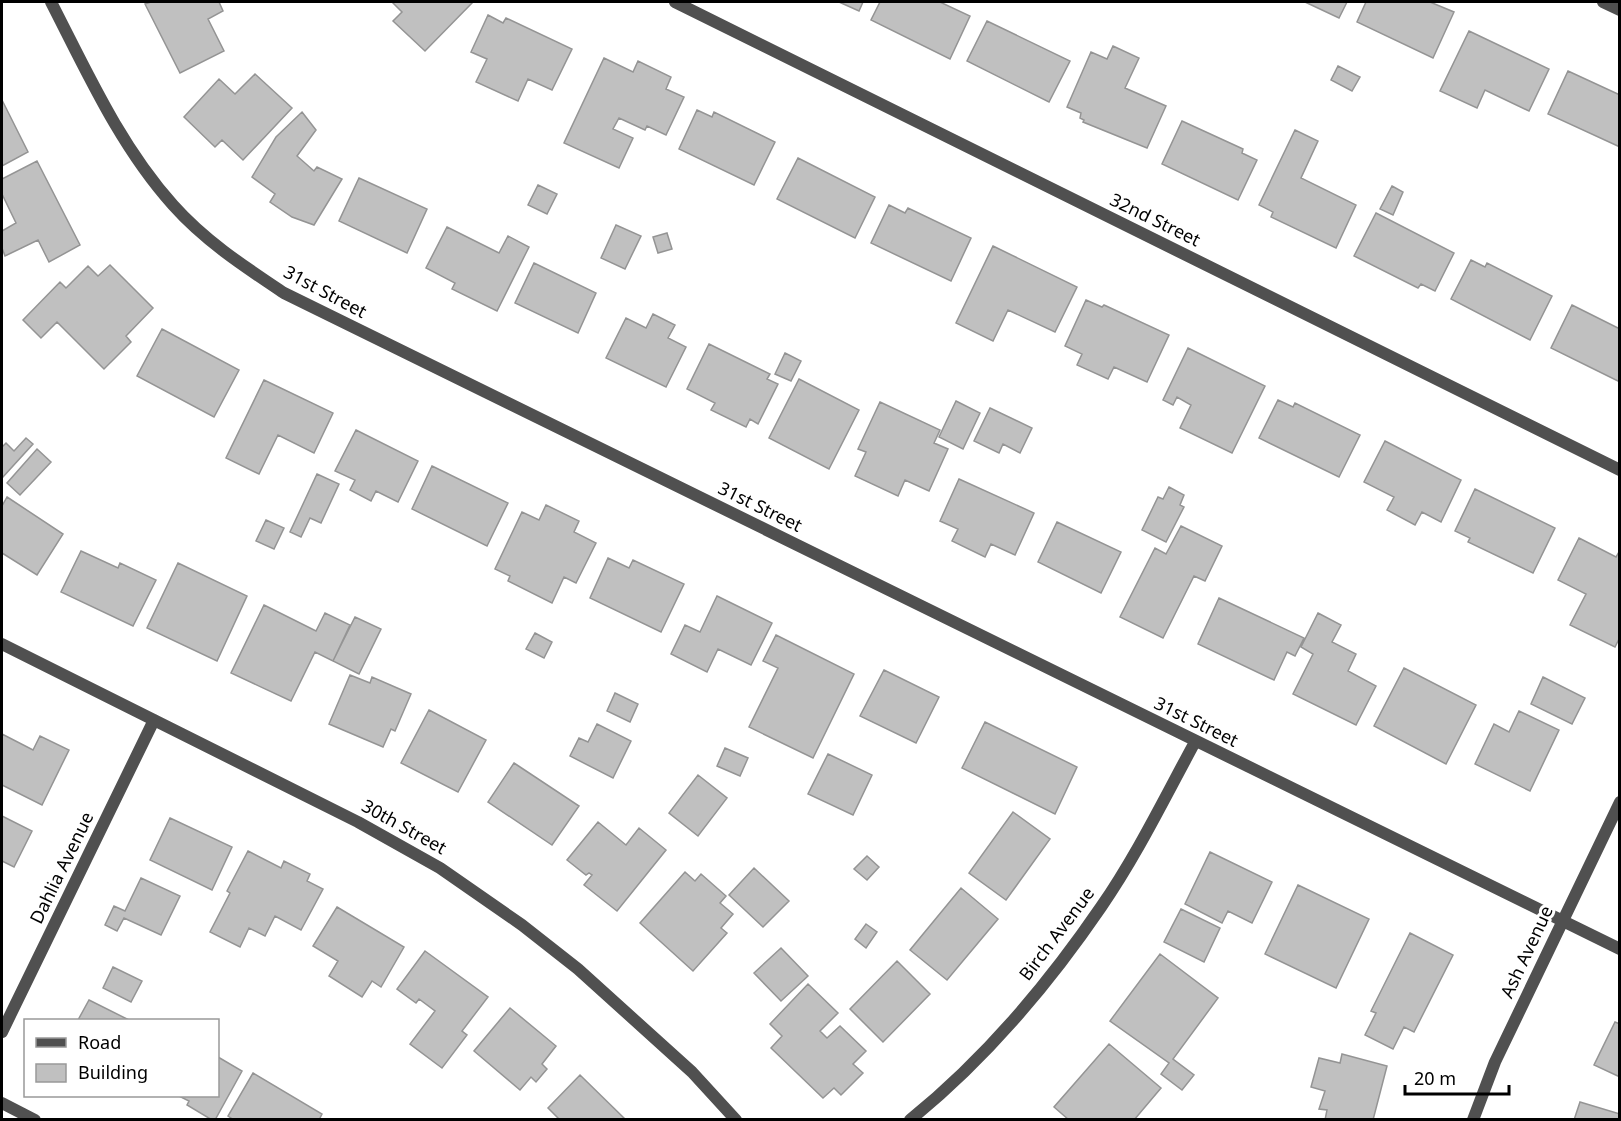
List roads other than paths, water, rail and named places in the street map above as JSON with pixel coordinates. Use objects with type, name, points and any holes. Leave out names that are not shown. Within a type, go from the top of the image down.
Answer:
[{"type":"street","name":"31st Street","points":[[51,2],[125,141],[174,206],[226,254],[284,293],[1620,949]]},
{"type":"street","name":"32nd Street","points":[[675,2],[1620,470]]},
{"type":"street","points":[[1603,2],[1620,10]]},
{"type":"street","name":"30th Street","points":[[2,644],[358,822],[440,868],[522,925],[578,969],[692,1072],[736,1119]]},
{"type":"street","name":"Dahlia Avenue","points":[[2,1032],[154,720]]},
{"type":"street","name":"Birch Avenue","points":[[910,1119],[946,1091],[1011,1022],[1058,966],[1102,906],[1155,817],[1195,742]]},
{"type":"street","name":"Ash Avenue","points":[[1473,1119],[1495,1062],[1620,801]]},
{"type":"street","points":[[2,1103],[35,1119]]}]
